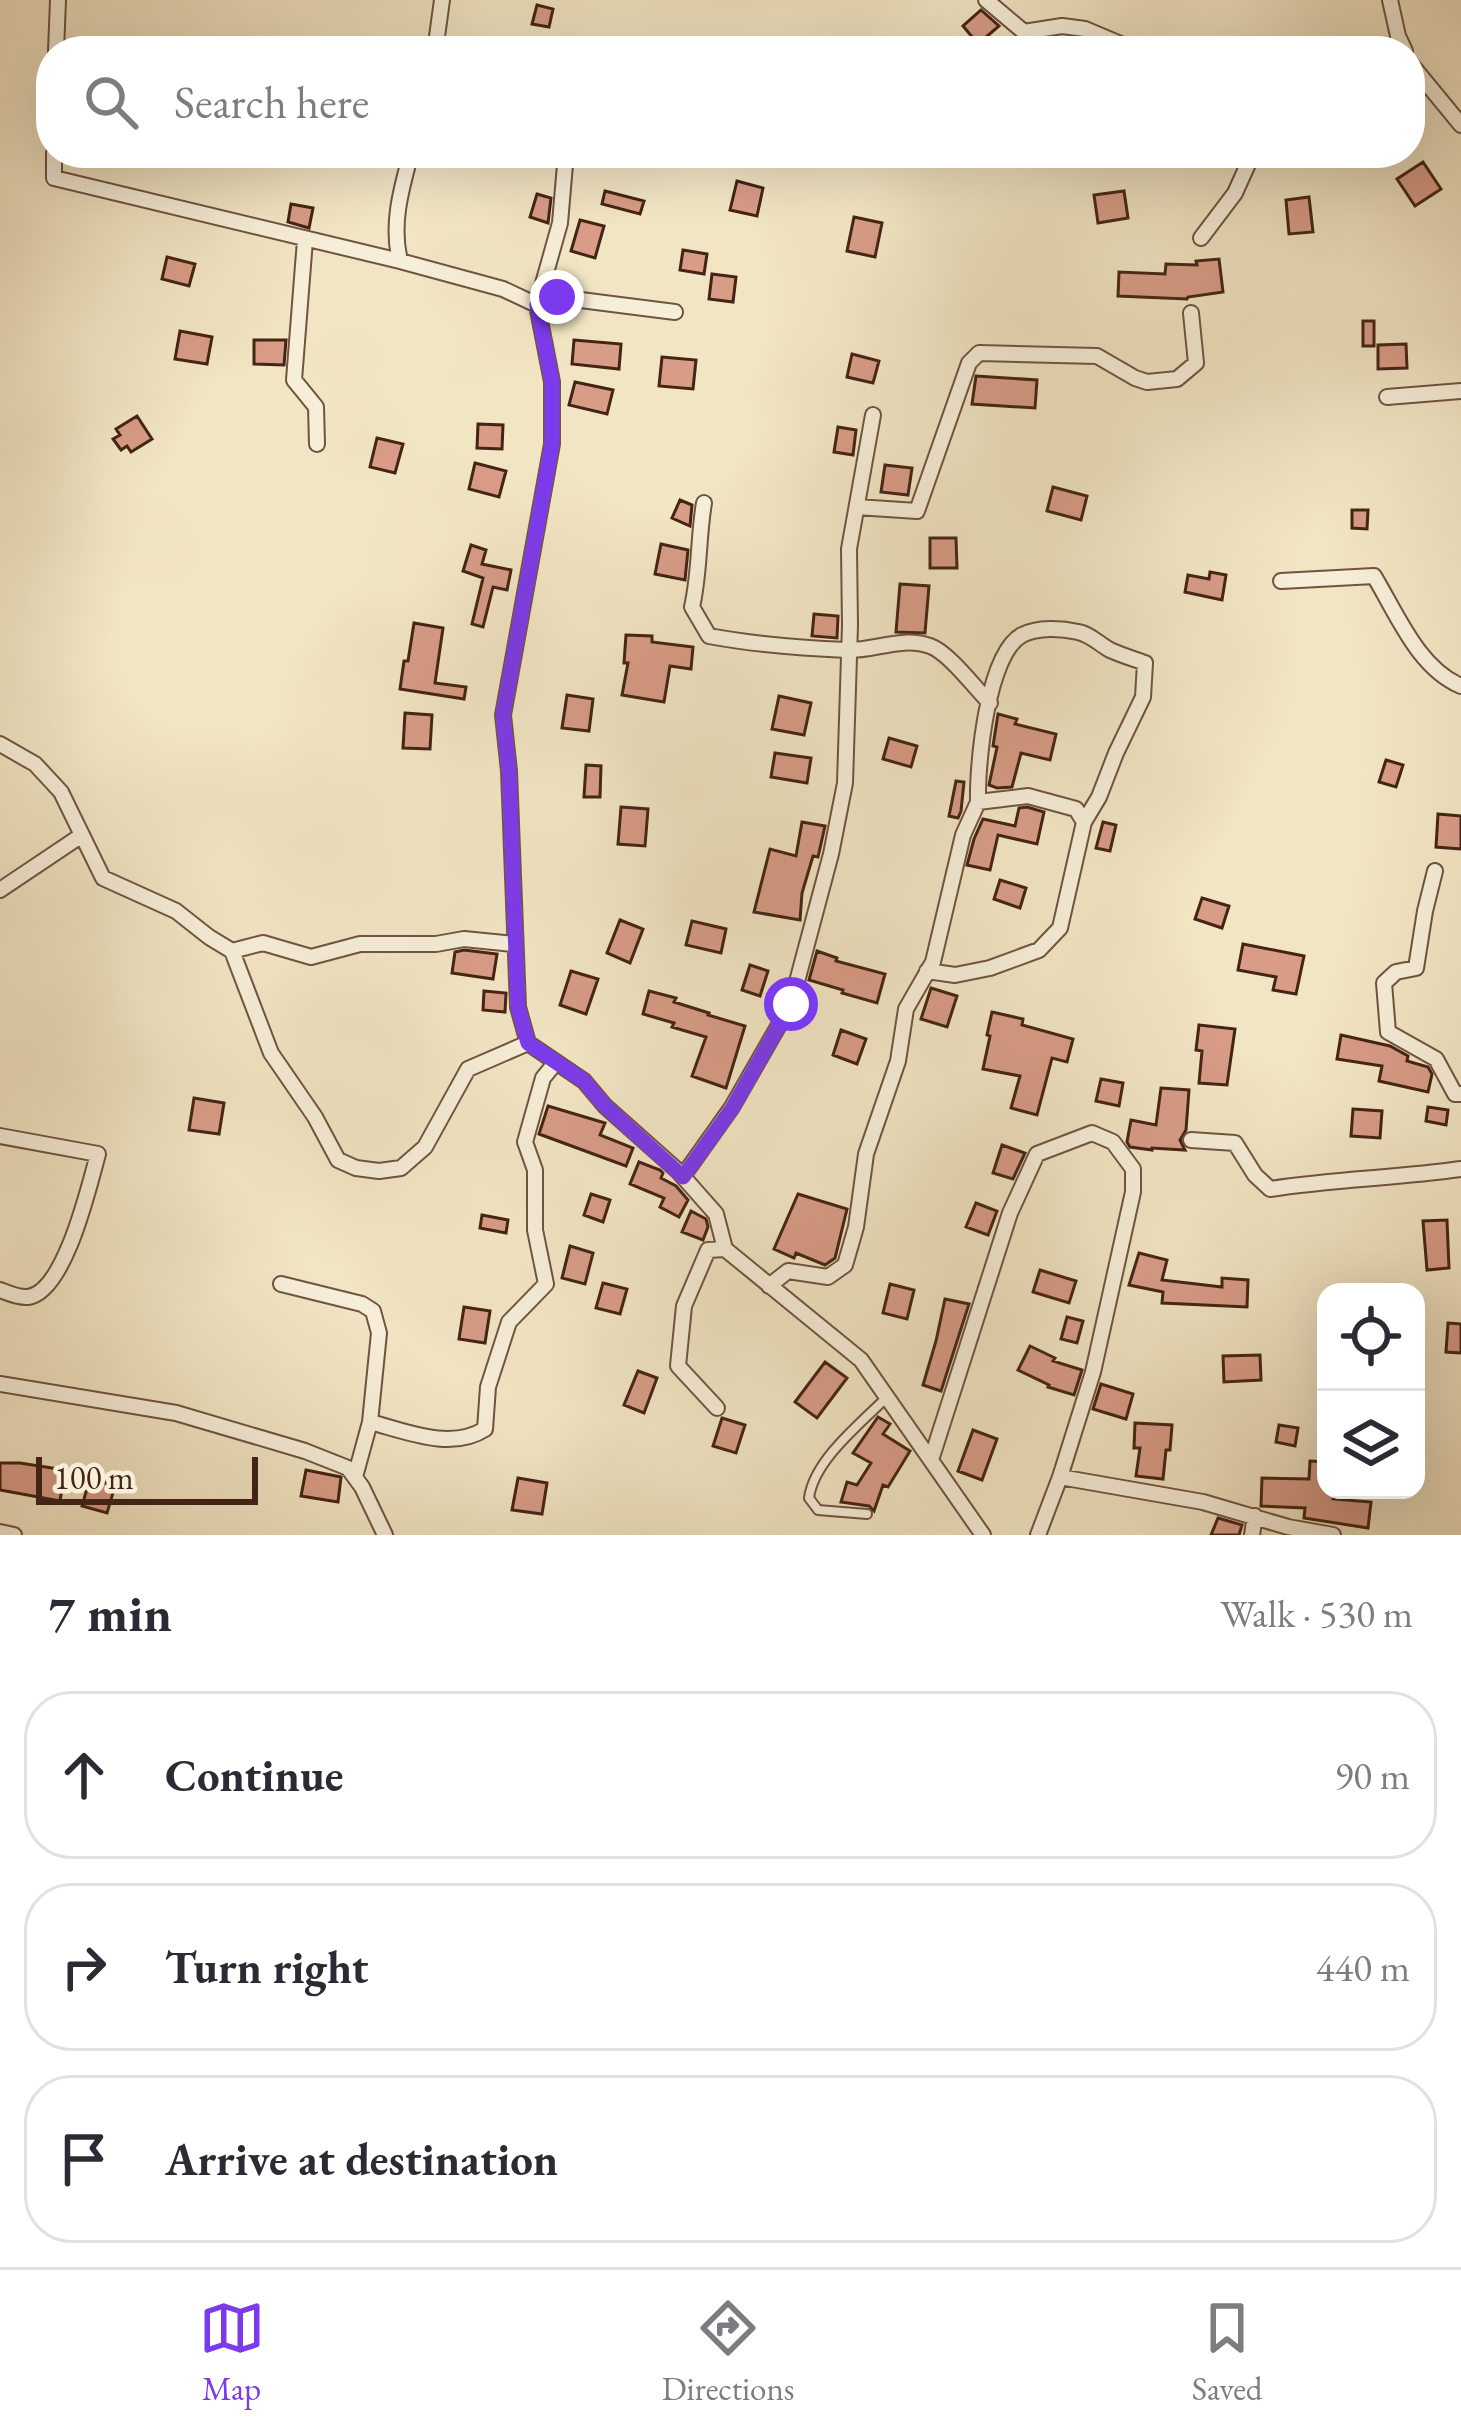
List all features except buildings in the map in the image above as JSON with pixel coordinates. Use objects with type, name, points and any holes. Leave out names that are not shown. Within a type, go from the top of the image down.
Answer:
[{"type":"street","points":[[57,36],[58,0]]},
{"type":"street","points":[[437,36],[442,0]]},
{"type":"street","points":[[986,0],[1024,32],[1062,26],[1102,36]]},
{"type":"street","points":[[1390,0],[1397,36]]},
{"type":"street","points":[[1425,81],[1461,125]]},
{"type":"street","points":[[54,168],[54,178],[400,261],[503,289],[537,305],[557,297],[675,312]]},
{"type":"street","points":[[400,261],[395,219],[407,168]]},
{"type":"street","points":[[565,168],[560,223],[537,305],[552,382],[552,444],[503,715],[518,1007],[528,1043],[584,1081],[683,1177],[716,1214],[725,1250],[860,1360],[983,1535]]},
{"type":"street","points":[[1201,238],[1235,193],[1246,168]]},
{"type":"street","points":[[305,240],[294,380],[316,407],[317,444]]},
{"type":"street","points":[[856,507],[917,512],[969,363],[979,353],[1097,356],[1147,382],[1177,379],[1196,363],[1191,313]]},
{"type":"street","points":[[1387,397],[1461,391]]},
{"type":"street","points":[[683,1177],[733,1107],[791,1004],[831,854],[845,783],[849,549],[873,415]]},
{"type":"street","points":[[704,503],[692,607],[709,636],[788,649],[849,650],[904,642],[932,646],[989,703]]},
{"type":"street","points":[[1281,581],[1374,576],[1429,666],[1461,686]]},
{"type":"street","points":[[769,1286],[788,1271],[828,1276],[845,1265],[856,1227],[866,1154],[898,1061],[906,1009],[927,971],[933,962],[963,835],[978,802],[977,765],[993,679],[1004,656],[1020,636],[1053,628],[1084,632],[1111,650],[1145,663],[1143,697],[1084,822],[1060,928],[1039,950],[990,968],[955,976],[927,971]]},
{"type":"street","points":[[0,744],[35,764],[61,792],[103,878],[176,911],[232,951],[271,1053],[338,1160],[379,1172],[401,1168],[425,1147],[468,1070],[528,1043]]},
{"type":"street","points":[[978,802],[1028,796],[1076,809],[1084,822]]},
{"type":"street","points":[[0,890],[82,836]]},
{"type":"street","points":[[1435,871],[1416,968],[1396,972],[1384,983],[1388,1032],[1436,1059],[1455,1094],[1461,1094]]},
{"type":"street","points":[[232,951],[263,943],[311,957],[360,944],[436,944],[464,939],[514,944]]},
{"type":"street","points":[[370,1421],[429,1438],[472,1437],[485,1429],[488,1387],[508,1322],[546,1284],[535,1230],[535,1170],[525,1142],[543,1078],[556,1062]]},
{"type":"street","points":[[932,1460],[1010,1214],[1037,1154],[1092,1133],[1113,1142],[1133,1169],[1133,1192],[1094,1372],[1038,1535]]},
{"type":"street","points":[[0,1136],[98,1154],[70,1252],[39,1293],[25,1298],[0,1290]]},
{"type":"street","points":[[1191,1140],[1235,1144],[1270,1189],[1461,1169]]},
{"type":"street","points":[[717,1408],[678,1366],[684,1306],[708,1250],[725,1250]]},
{"type":"street","points":[[281,1284],[362,1304],[373,1311],[379,1334],[370,1421],[355,1477]]},
{"type":"street","points":[[0,1384],[176,1414],[305,1451],[348,1468],[385,1535]]},
{"type":"street","points":[[1060,1477],[1203,1502],[1333,1535]]},
{"type":"street","points":[[1252,1535],[1255,1516]]},
{"type":"street","points":[[0,1532],[14,1535]]},
{"type":"lane","points":[[867,1514],[818,1510],[809,1498],[811,1484],[838,1446],[888,1396]]},
{"type":"route","points":[[557,297],[537,305],[552,382],[552,444],[503,715],[518,1007],[528,1043],[584,1081],[683,1177],[733,1107],[791,1004]]}]
